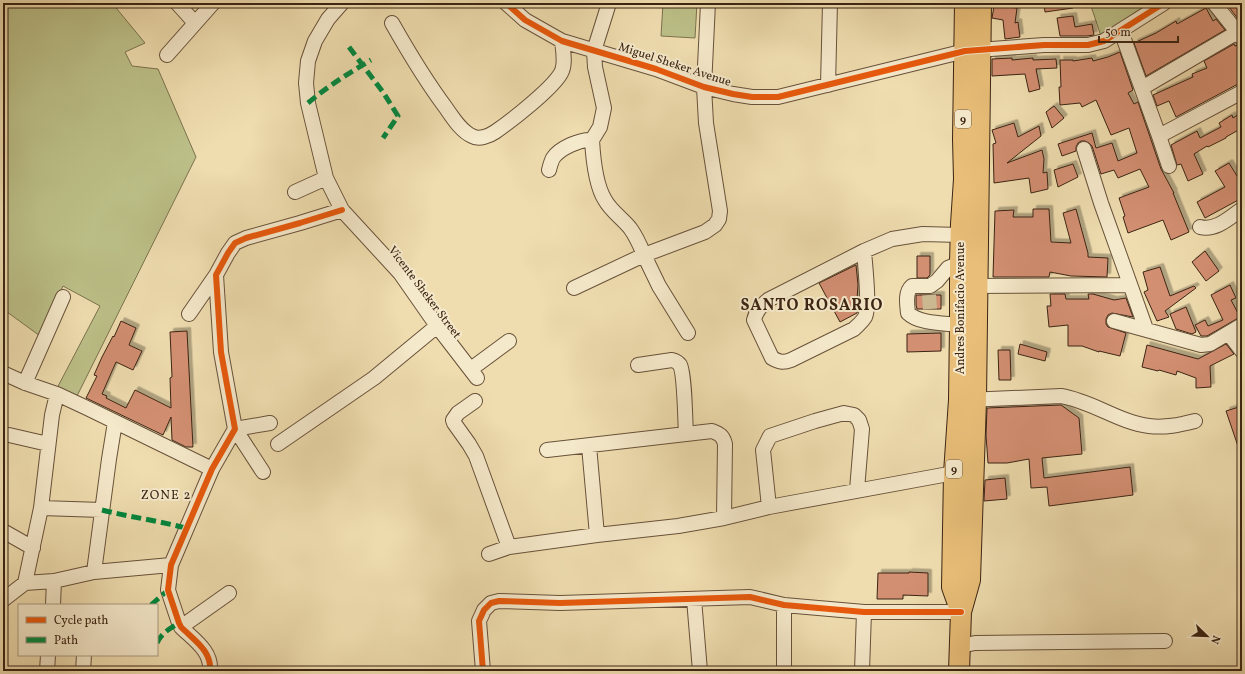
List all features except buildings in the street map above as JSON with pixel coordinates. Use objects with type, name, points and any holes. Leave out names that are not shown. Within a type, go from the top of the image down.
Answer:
[{"type":"highway","name":"Andres Bonifacio Avenue","points":[[959,671],[961,612],[970,580],[967,400],[973,50],[965,3]]},
{"type":"highway","name":"Andres Bonifacio Avenue","points":[[961,612],[952,587],[954,473],[967,400],[960,325],[968,286],[960,263],[960,235],[964,179],[963,140],[973,50],[981,3]]},
{"type":"street","points":[[177,3],[195,23]]},
{"type":"street","points":[[167,55],[213,3]]},
{"type":"street","name":"Vicente Sheker Street","points":[[342,3],[328,19],[315,41],[308,61],[306,83],[308,103],[326,178],[342,210],[400,273],[437,326],[474,374],[509,341]]},
{"type":"street","name":"Miguel Sheker Avenue","points":[[506,3],[525,20],[562,40],[656,69],[704,87],[752,97],[778,97],[973,50],[1044,45],[1088,46],[1104,41],[1121,32],[1164,3]]},
{"type":"street","points":[[609,3],[594,51],[595,67],[604,108],[600,127],[592,140],[593,154],[601,194],[606,202],[638,239],[659,286],[688,333]]},
{"type":"street","points":[[574,288],[644,255],[705,232],[715,225],[719,219],[720,211],[706,123],[704,87],[708,3]]},
{"type":"street","points":[[828,85],[830,3]]},
{"type":"street","points":[[1142,88],[1239,36],[1214,3]]},
{"type":"street","points":[[392,23],[426,82],[456,121],[466,132],[474,137],[482,138],[494,132],[554,84],[562,72],[562,40]]},
{"type":"street","points":[[1121,32],[1169,166]]},
{"type":"street","points":[[1159,136],[1242,92]]},
{"type":"street","points":[[549,170],[554,157],[561,150],[585,140],[592,140]]},
{"type":"street","points":[[1084,149],[1101,203],[1146,330]]},
{"type":"street","points":[[295,192],[326,178]]},
{"type":"street","points":[[1200,227],[1206,228],[1217,226],[1242,209]]},
{"type":"street","points":[[189,314],[216,275],[235,243],[246,238],[342,210]]},
{"type":"street","points":[[864,251],[867,307],[865,316],[860,324],[854,329],[790,360],[784,362],[777,361],[772,358],[754,320],[759,308],[768,300],[864,251],[892,239],[923,234],[960,235]]},
{"type":"street","points":[[960,263],[948,268],[936,280],[930,303],[960,325]]},
{"type":"street","points":[[216,275],[221,352],[235,429],[263,472]]},
{"type":"street","points":[[968,286],[1130,285]]},
{"type":"street","points":[[25,383],[64,297]]},
{"type":"street","points":[[1114,321],[1201,345],[1210,344],[1242,325]]},
{"type":"street","points":[[278,444],[374,378],[437,326]]},
{"type":"street","points":[[1229,334],[1242,350]]},
{"type":"street","points":[[638,365],[672,360],[677,361],[680,364],[683,377],[686,434]]},
{"type":"street","points":[[4,376],[57,394],[212,469]]},
{"type":"street","points":[[25,583],[41,508],[52,415],[57,394]]},
{"type":"street","points":[[967,400],[1061,396],[1073,398],[1130,421],[1148,426],[1165,427],[1195,421]]},
{"type":"street","points":[[475,401],[458,413],[453,420],[476,456],[509,547]]},
{"type":"street","points":[[769,507],[763,450],[770,436],[844,413],[854,416],[859,420],[862,429],[857,490]]},
{"type":"street","points":[[94,572],[108,459],[115,422]]},
{"type":"street","points":[[235,429],[270,423]]},
{"type":"street","points":[[210,671],[210,659],[205,651],[181,628],[168,590],[171,565],[212,469],[235,429]]},
{"type":"street","points":[[547,450],[712,431],[724,438],[725,444],[724,518]]},
{"type":"street","points":[[9,435],[48,444]]},
{"type":"street","points":[[589,446],[597,535]]},
{"type":"street","points":[[489,554],[509,547],[678,526],[724,518],[769,507],[954,473]]},
{"type":"street","points":[[41,508],[102,510]]},
{"type":"street","points":[[3,531],[33,548]]},
{"type":"street","points":[[3,600],[25,583],[67,579],[94,572],[171,565]]},
{"type":"street","points":[[53,604],[54,581]]},
{"type":"street","points":[[181,628],[229,593]]},
{"type":"street","points":[[483,671],[479,621],[484,610],[490,603],[499,601],[560,603],[750,597],[784,605],[864,612],[961,612]]},
{"type":"street","points":[[694,599],[700,671]]},
{"type":"street","points":[[784,605],[784,671]]},
{"type":"street","points":[[862,671],[864,612]]},
{"type":"street","points":[[960,646],[975,643],[1165,640]]},
{"type":"street","points":[[47,671],[48,656]]},
{"type":"street","points":[[82,671],[84,656]]},
{"type":"green space","points":[[3,3],[112,3],[145,43],[125,52],[132,66],[158,69],[196,157],[75,400],[55,392],[100,306],[63,286],[40,336],[3,309]]},
{"type":"green space","points":[[663,3],[697,3],[695,38],[661,36]]},
{"type":"green space","points":[[1090,3],[1149,3],[1101,36]]},
{"type":"tunnel","points":[[929,295],[930,309]]},
{"type":"marked path","points":[[349,47],[383,92],[398,116],[383,138]]},
{"type":"marked path","points":[[308,103],[339,80],[371,60]]},
{"type":"marked path","points":[[102,510],[186,528]]},
{"type":"marked path","points":[[152,604],[168,590]]},
{"type":"marked path","points":[[158,641],[164,634],[179,623]]},
{"type":"cycle path","points":[[506,3],[525,20],[562,41],[656,69],[704,87],[752,97],[778,97],[965,51],[1044,45],[1088,45],[1104,41],[1164,3]]},
{"type":"cycle path","points":[[210,671],[210,664],[205,652],[201,646],[181,627],[168,590],[171,565],[212,469],[235,429],[221,352],[216,275],[235,243],[246,238],[342,210]]},
{"type":"cycle path","points":[[483,671],[479,621],[484,610],[491,603],[499,601],[560,603],[750,597],[784,605],[864,612],[961,612]]},
{"type":"district","name":"SANTO ROSARIO","points":[[812,304]]},
{"type":"district","name":"ZONE 2","points":[[166,494]]}]
